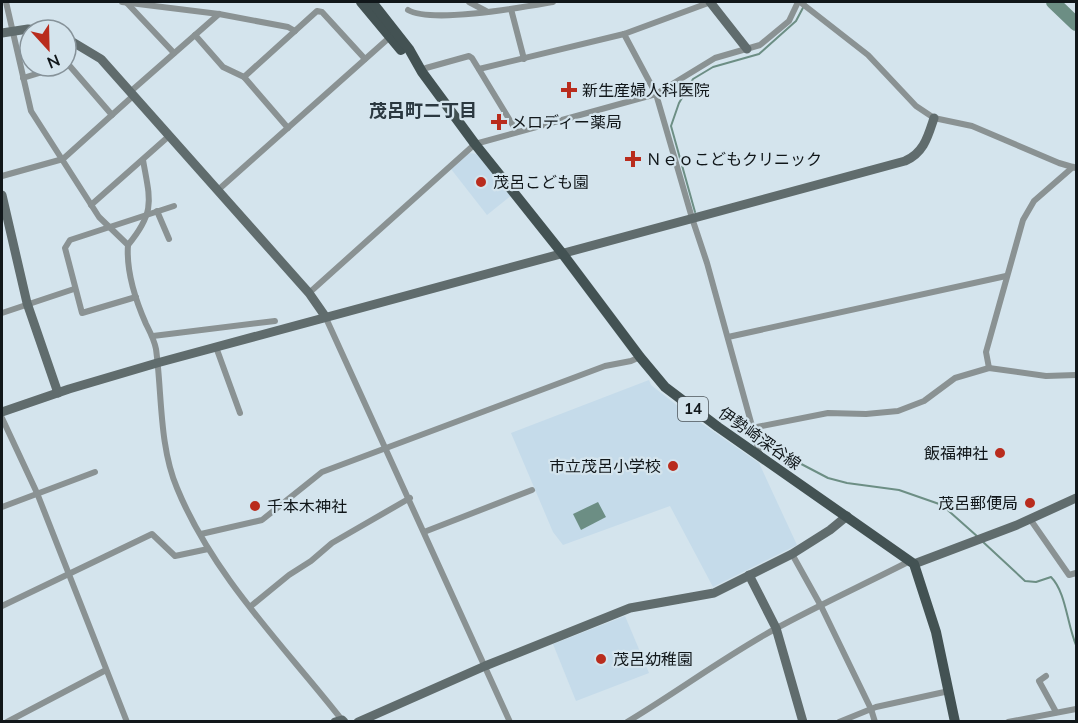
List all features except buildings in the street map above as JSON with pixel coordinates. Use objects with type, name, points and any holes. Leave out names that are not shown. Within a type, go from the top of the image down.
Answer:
[{"type":"main road","name":"伊勢崎深谷線","points":[[361,2],[422,72],[475,144],[665,387],[761,458],[912,562]]},
{"type":"main road","name":"伊勢崎深谷線","points":[[372,2],[409,49],[422,72]]},
{"type":"main road","points":[[912,562],[936,632],[955,722]]},
{"type":"street","points":[[6,2],[7,31],[18,63]]},
{"type":"street","points":[[124,2],[219,14],[288,27],[295,31]]},
{"type":"street","points":[[124,2],[174,53]]},
{"type":"street","points":[[469,2],[486,11]]},
{"type":"street","points":[[408,10],[444,15],[511,9],[553,2]]},
{"type":"street","points":[[479,69],[624,34],[711,2],[747,49]]},
{"type":"street","points":[[309,293],[475,144],[656,94],[715,58],[760,45],[789,21],[802,3],[868,55],[916,106],[934,118],[972,126],[1059,164],[1075,168]]},
{"type":"street","points":[[511,9],[524,59]]},
{"type":"street","points":[[244,77],[317,11],[322,12],[365,59]]},
{"type":"street","points":[[2,176],[63,159],[112,115],[174,53],[219,14]]},
{"type":"street","points":[[624,34],[656,94],[728,337],[761,458]]},
{"type":"street","points":[[195,35],[223,67],[244,77],[288,128]]},
{"type":"street","points":[[218,190],[390,37]]},
{"type":"street","points":[[78,45],[100,59],[132,94],[309,293],[325,316],[410,498],[510,722]]},
{"type":"street","points":[[422,72],[469,56],[517,132]]},
{"type":"street","points":[[78,76],[112,115]]},
{"type":"street","points":[[23,78],[31,111],[92,206],[128,245]]},
{"type":"street","points":[[2,412],[157,363],[325,316],[914,157],[925,144],[934,118]]},
{"type":"street","points":[[92,206],[169,136]]},
{"type":"street","points":[[143,160],[149,197],[149,214],[128,245],[128,268],[136,297],[153,336],[169,462],[176,487],[208,549],[227,578],[340,721]]},
{"type":"street","points":[[989,368],[986,352],[1023,220],[1034,201],[1075,168]]},
{"type":"street","points":[[2,195],[27,303],[57,393]]},
{"type":"street","points":[[136,297],[82,313],[65,248],[70,240],[174,206]]},
{"type":"street","points":[[157,211],[168,239]]},
{"type":"street","points":[[728,337],[1006,276]]},
{"type":"street","points":[[2,313],[74,289]]},
{"type":"street","points":[[153,336],[275,321]]},
{"type":"street","points":[[216,347],[240,413]]},
{"type":"street","points":[[201,534],[262,520],[322,472],[605,366],[640,357]]},
{"type":"street","points":[[752,428],[828,413],[866,414],[898,411],[924,401],[955,378],[989,368],[1046,376],[1077,375]]},
{"type":"street","points":[[2,418],[37,493],[128,722]]},
{"type":"street","points":[[2,507],[95,472]]},
{"type":"street","points":[[424,532],[532,490]]},
{"type":"street","points":[[251,606],[332,543],[410,498]]},
{"type":"street","points":[[627,722],[684,687],[723,659],[776,628],[912,562],[1030,519],[1077,498]]},
{"type":"street","points":[[358,722],[485,666],[630,608],[714,592],[792,554],[830,530],[847,516]]},
{"type":"street","points":[[1030,519],[1069,575],[1077,573]]},
{"type":"street","points":[[2,606],[69,576],[152,534],[175,556],[208,549]]},
{"type":"street","points":[[792,554],[821,606],[871,709],[875,722]]},
{"type":"street","points":[[750,575],[776,628],[803,722]]},
{"type":"street","points":[[7,722],[106,670]]},
{"type":"street","points":[[1046,676],[1039,681],[1056,712]]},
{"type":"street","points":[[839,722],[871,709],[949,691]]},
{"type":"street","points":[[1008,722],[1077,709]]},
{"type":"shaded area","name":"茂呂こども園","points":[[469,153],[478,154],[512,195],[487,215],[451,169]]},
{"type":"shaded area","points":[[649,380],[651,385],[688,414],[759,463],[797,545],[713,587],[670,506],[563,545],[553,532],[511,433]]},
{"type":"shaded area","points":[[598,502],[606,517],[581,530],[573,514]]},
{"type":"shaded area","name":"茂呂幼稚園","points":[[625,616],[649,673],[576,701],[553,644]]},
{"type":"waterway","points":[[695,212],[671,126],[679,103],[693,79],[713,67],[759,54],[796,21],[806,2]]},
{"type":"waterway","points":[[1053,2],[1076,24]]},
{"type":"waterway","points":[[763,444],[828,478],[899,490],[942,505],[978,537]]},
{"type":"waterway","points":[[982,541],[1025,581],[1036,582],[1051,577],[1060,591],[1076,645]]},
{"type":"place","name":"新生産婦人科医院","points":[[569,90]]},
{"type":"place","name":"メロディー薬局","points":[[499,122]]},
{"type":"place","name":"Ｎｅｏこどもクリニック","points":[[633,159]]},
{"type":"place","name":"茂呂こども園","points":[[481,182]]},
{"type":"place","name":"飯福神社","points":[[1000,453]]},
{"type":"place","name":"市立茂呂小学校","points":[[673,466]]},
{"type":"place","name":"茂呂郵便局","points":[[1030,503]]},
{"type":"place","name":"千本木神社","points":[[255,506]]},
{"type":"place","name":"茂呂幼稚園","points":[[601,659]]},
{"type":"district","name":"茂呂町二丁目","points":[[423,111]]}]
